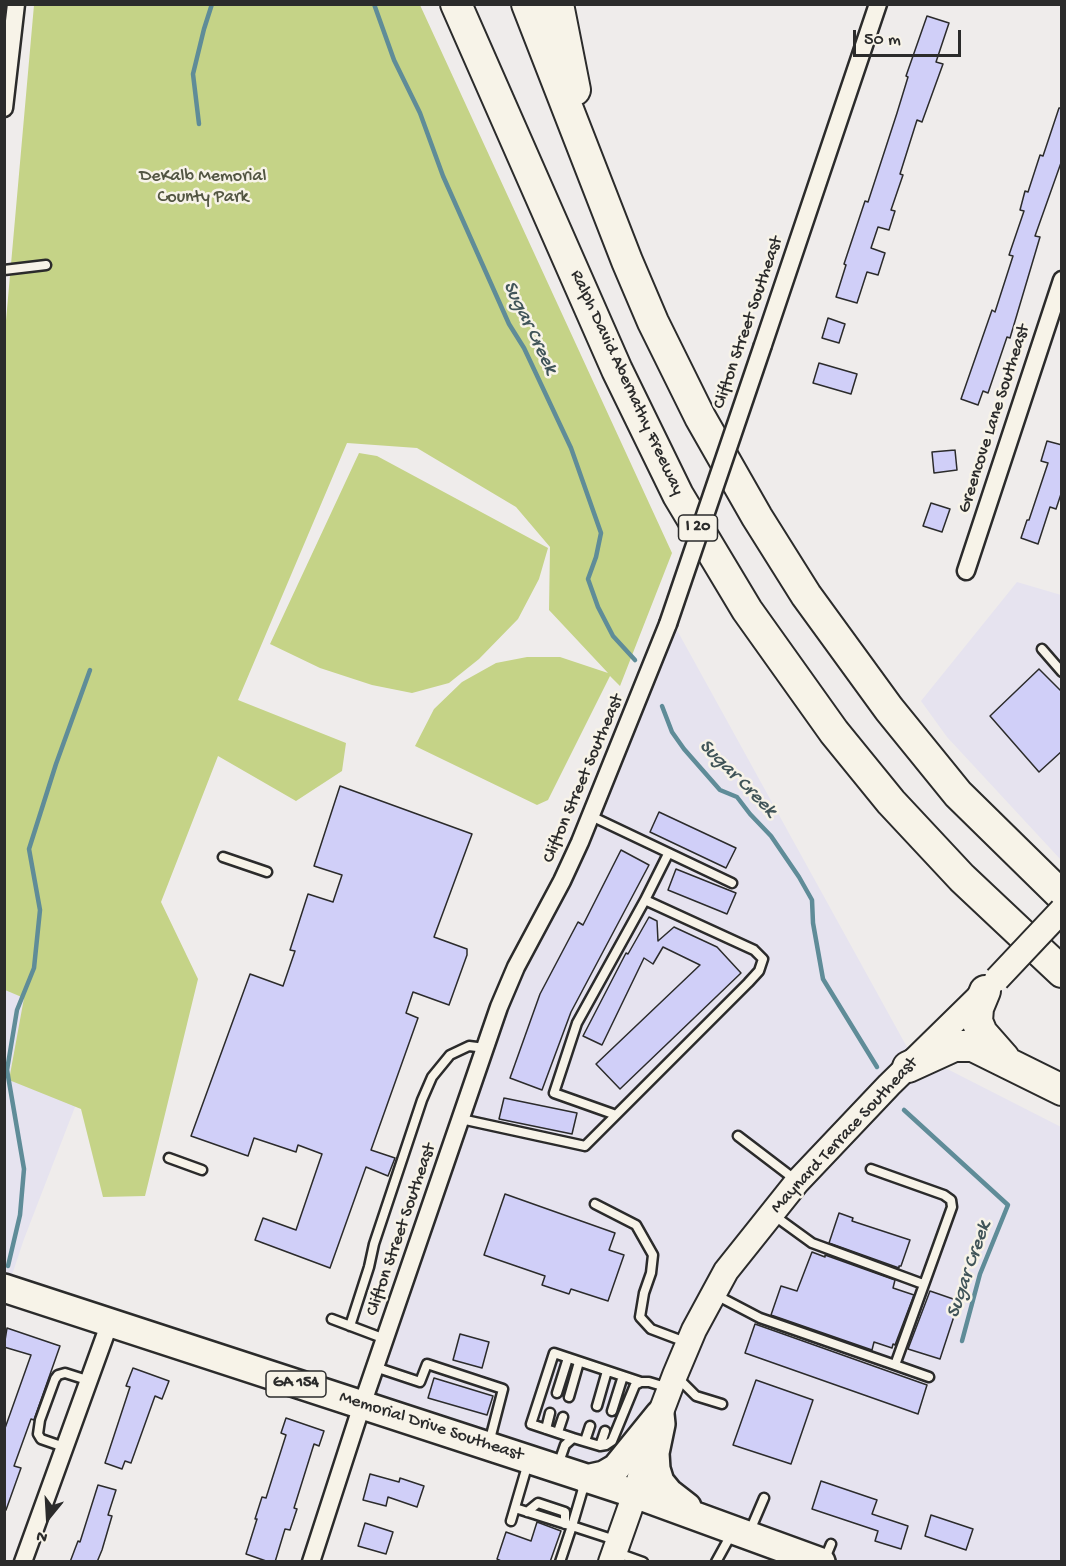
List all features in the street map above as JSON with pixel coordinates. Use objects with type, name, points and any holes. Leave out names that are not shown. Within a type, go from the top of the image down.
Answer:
[{"type":"highway","points":[[445,4],[514,136]]},
{"type":"highway","name":"Ralph David Abernathy Freeway","points":[[456,4],[622,381],[678,495],[747,610],[834,732],[891,802],[962,878],[1062,972]]},
{"type":"highway","points":[[527,4],[649,312],[700,417],[757,518],[806,595],[889,708],[958,794],[1062,897]]},
{"type":"highway","points":[[558,4],[592,172]]},
{"type":"highway","points":[[991,985],[978,1008],[977,1021],[989,1043],[1011,1063]]},
{"type":"highway","points":[[908,1067],[954,1046],[973,1046],[1062,1090]]},
{"type":"main road","name":"Memorial Drive Southeast","points":[[4,1288],[635,1494],[741,1533],[825,1556]]},
{"type":"main road","points":[[586,1479],[604,1475],[616,1468],[629,1455],[660,1414]]},
{"type":"main road","points":[[660,1414],[661,1424],[655,1453],[660,1482],[669,1493],[702,1519]]},
{"type":"street","points":[[4,108],[16,4]]},
{"type":"street","name":"Clifton Street Southeast","points":[[311,1562],[362,1405],[485,1048],[516,967],[562,881],[591,816],[668,624],[878,4]]},
{"type":"street","name":"Greencove Lane Southeast","points":[[966,571],[1062,280]]},
{"type":"street","name":"Maynard Terrace Southeast","points":[[615,1552],[672,1382],[688,1343],[726,1271],[797,1182],[1062,910]]},
{"type":"street","points":[[23,1562],[87,1380],[110,1322]]},
{"type":"lane","points":[[4,270],[46,265]]},
{"type":"lane","points":[[1042,649],[1062,672]]},
{"type":"lane","points":[[591,816],[732,883]]},
{"type":"lane","points":[[616,1115],[555,1093],[577,1023],[668,854]]},
{"type":"lane","points":[[223,857],[267,872]]},
{"type":"lane","points":[[461,1119],[585,1146],[759,971],[763,959],[754,950],[645,900]]},
{"type":"lane","points":[[350,1326],[374,1244],[422,1100],[432,1077],[450,1055],[469,1046],[485,1048]]},
{"type":"lane","points":[[738,1136],[797,1182]]},
{"type":"lane","points":[[169,1158],[202,1170]]},
{"type":"lane","points":[[871,1169],[944,1195],[951,1200],[952,1207],[895,1365]]},
{"type":"lane","points":[[596,1204],[636,1225],[653,1255],[640,1317],[651,1329],[688,1343]]},
{"type":"lane","points":[[771,1214],[812,1244],[923,1284]]},
{"type":"lane","points":[[713,1293],[760,1318],[929,1377]]},
{"type":"lane","points":[[332,1319],[385,1339]]},
{"type":"lane","points":[[641,1382],[635,1385],[631,1392],[612,1441],[606,1445],[600,1446],[531,1424],[554,1353],[641,1382],[672,1382],[696,1396],[722,1404]]},
{"type":"lane","points":[[556,1393],[568,1358]]},
{"type":"lane","points":[[569,1397],[579,1362]]},
{"type":"lane","points":[[375,1367],[420,1382],[427,1364],[503,1389],[488,1446]]},
{"type":"lane","points":[[597,1406],[607,1371]]},
{"type":"lane","points":[[64,1448],[41,1438],[38,1434],[40,1420],[58,1375],[65,1373],[87,1380]]},
{"type":"lane","points":[[612,1411],[623,1376]]},
{"type":"lane","points":[[546,1429],[550,1413]]},
{"type":"lane","points":[[558,1432],[562,1417]]},
{"type":"lane","points":[[585,1441],[590,1426]]},
{"type":"lane","points":[[600,1446],[605,1431]]},
{"type":"lane","points":[[557,1469],[565,1445],[573,1438]]},
{"type":"lane","points":[[511,1521],[529,1459]]},
{"type":"lane","points":[[560,1562],[569,1525],[586,1479]]},
{"type":"lane","points":[[716,1562],[741,1533],[764,1497]]},
{"type":"lane","points":[[515,1508],[569,1525],[615,1552],[643,1562]]},
{"type":"shaded area","points":[[1017,582],[1061,595],[1061,860],[947,737],[921,701]]},
{"type":"shaded area","points":[[667,612],[908,1049],[1061,1127],[1061,1561],[806,1561],[358,1411],[515,976]]},
{"type":"shaded area","points":[[5,925],[129,967],[24,1239],[6,1293],[5,1293]]},
{"type":"green space","name":"DeKalb Memorial County Park","points":[[34,5],[420,5],[672,553],[620,686],[610,676],[548,800],[537,805],[415,746],[434,709],[462,682],[496,663],[527,657],[560,657],[608,673],[549,610],[550,547],[516,507],[417,448],[347,443],[238,700],[346,743],[342,771],[296,801],[218,756],[161,902],[198,979],[145,1196],[103,1197],[81,1109],[9,1080],[24,998],[5,990],[4,343]]},
{"type":"green space","points":[[359,453],[377,456],[548,548],[539,579],[518,619],[479,659],[449,683],[412,693],[372,685],[320,668],[270,644]]},
{"type":"building","points":[[927,16],[949,23],[936,62],[943,64],[922,122],[917,120],[900,174],[903,175],[891,210],[895,211],[889,230],[878,227],[871,248],[885,253],[878,275],[867,272],[857,303],[836,297],[846,265],[844,264],[865,201],[868,202],[908,77],[906,76]]},
{"type":"building","points":[[1059,108],[1062,108],[1062,160],[1035,236],[1040,237],[1010,338],[1007,337],[988,393],[983,391],[978,405],[961,399],[992,310],[995,312],[1013,256],[1009,255],[1024,211],[1020,210],[1025,191],[1028,192],[1040,155],[1043,156]]},
{"type":"building","points":[[828,318],[845,324],[839,343],[822,338]]},
{"type":"building","points":[[819,363],[857,374],[851,394],[813,383]]},
{"type":"building","points":[[1047,441],[1062,445],[1062,491],[1056,509],[1050,507],[1038,544],[1021,538],[1048,463],[1041,461]]},
{"type":"building","points":[[955,450],[957,470],[934,473],[932,452]]},
{"type":"building","points":[[931,503],[950,509],[942,532],[923,526]]},
{"type":"building","points":[[1039,669],[1062,692],[1062,751],[1039,772],[990,716]]},
{"type":"building","points":[[340,786],[472,834],[434,937],[467,949],[467,955],[449,1005],[413,992],[406,1013],[418,1018],[371,1150],[395,1158],[388,1176],[366,1167],[330,1268],[255,1240],[263,1218],[296,1230],[322,1154],[298,1145],[296,1152],[254,1138],[248,1156],[191,1136],[250,974],[283,986],[295,951],[290,950],[308,894],[333,902],[342,875],[314,866]]},
{"type":"building","points":[[659,812],[736,848],[726,868],[650,832]]},
{"type":"building","points":[[621,850],[649,865],[571,1012],[542,1090],[510,1078],[540,994],[578,922],[583,925]]},
{"type":"building","points":[[676,869],[736,893],[727,914],[668,890]]},
{"type":"building","points":[[649,917],[657,921],[658,941],[674,927],[717,947],[741,973],[620,1089],[596,1064],[700,965],[663,947],[653,964],[644,958],[602,1045],[583,1036],[626,953],[628,954]]},
{"type":"building","points":[[504,1098],[577,1113],[572,1134],[499,1119]]},
{"type":"building","points":[[505,1194],[615,1233],[609,1250],[624,1255],[608,1301],[571,1289],[569,1294],[542,1285],[545,1276],[484,1255]]},
{"type":"building","points":[[839,1213],[853,1218],[852,1221],[910,1240],[901,1266],[899,1268],[829,1243]]},
{"type":"building","points":[[812,1252],[895,1280],[893,1288],[914,1295],[892,1348],[874,1342],[872,1350],[771,1315],[781,1286],[797,1291]]},
{"type":"building","points":[[930,1291],[959,1301],[940,1359],[908,1349]]},
{"type":"building","points":[[755,1324],[927,1385],[918,1414],[745,1353]]},
{"type":"building","points":[[7,1328],[60,1346],[34,1420],[31,1419],[14,1466],[21,1468],[6,1510],[4,1510],[4,1431],[31,1355],[4,1347]]},
{"type":"building","points":[[460,1334],[489,1342],[482,1368],[453,1360]]},
{"type":"building","points":[[133,1368],[169,1381],[162,1399],[155,1396],[131,1463],[125,1461],[122,1469],[105,1463],[130,1387],[126,1386]]},
{"type":"building","points":[[434,1378],[493,1396],[487,1415],[428,1398]]},
{"type":"building","points":[[756,1380],[813,1400],[791,1464],[733,1445]]},
{"type":"building","points":[[286,1418],[324,1431],[319,1446],[314,1444],[294,1508],[297,1509],[290,1530],[285,1529],[275,1562],[269,1562],[246,1554],[262,1497],[266,1498],[286,1435],[281,1433]]},
{"type":"building","points":[[370,1474],[399,1482],[400,1478],[424,1486],[417,1507],[388,1497],[386,1506],[363,1500]]},
{"type":"building","points":[[821,1481],[877,1500],[872,1514],[908,1526],[901,1549],[875,1541],[878,1531],[812,1509]]},
{"type":"building","points":[[98,1485],[116,1490],[108,1515],[112,1516],[102,1550],[97,1562],[70,1562],[78,1541],[80,1542]]},
{"type":"building","points":[[931,1515],[973,1529],[966,1550],[925,1536]]},
{"type":"building","points":[[537,1522],[561,1531],[550,1562],[503,1562],[497,1559],[506,1532],[531,1541]]},
{"type":"building","points":[[365,1523],[393,1532],[386,1554],[358,1546]]},
{"type":"waterway","points":[[199,124],[193,74],[212,4]]},
{"type":"waterway","name":"Sugar Creek","points":[[374,4],[394,60],[420,113],[443,176],[509,324],[524,348],[571,448],[601,533],[588,579],[598,607],[613,636],[635,660]]},
{"type":"waterway","points":[[8,1266],[20,1215],[24,1169],[7,1070],[17,1010],[34,968],[40,910],[29,849],[56,764],[90,670]]},
{"type":"waterway","name":"Sugar Creek","points":[[662,706],[672,732],[684,749],[720,790],[737,797],[771,836],[799,877],[812,900],[813,923],[823,979],[877,1067]]},
{"type":"waterway","name":"Sugar Creek","points":[[904,1110],[1008,1205],[980,1274],[962,1341]]}]
